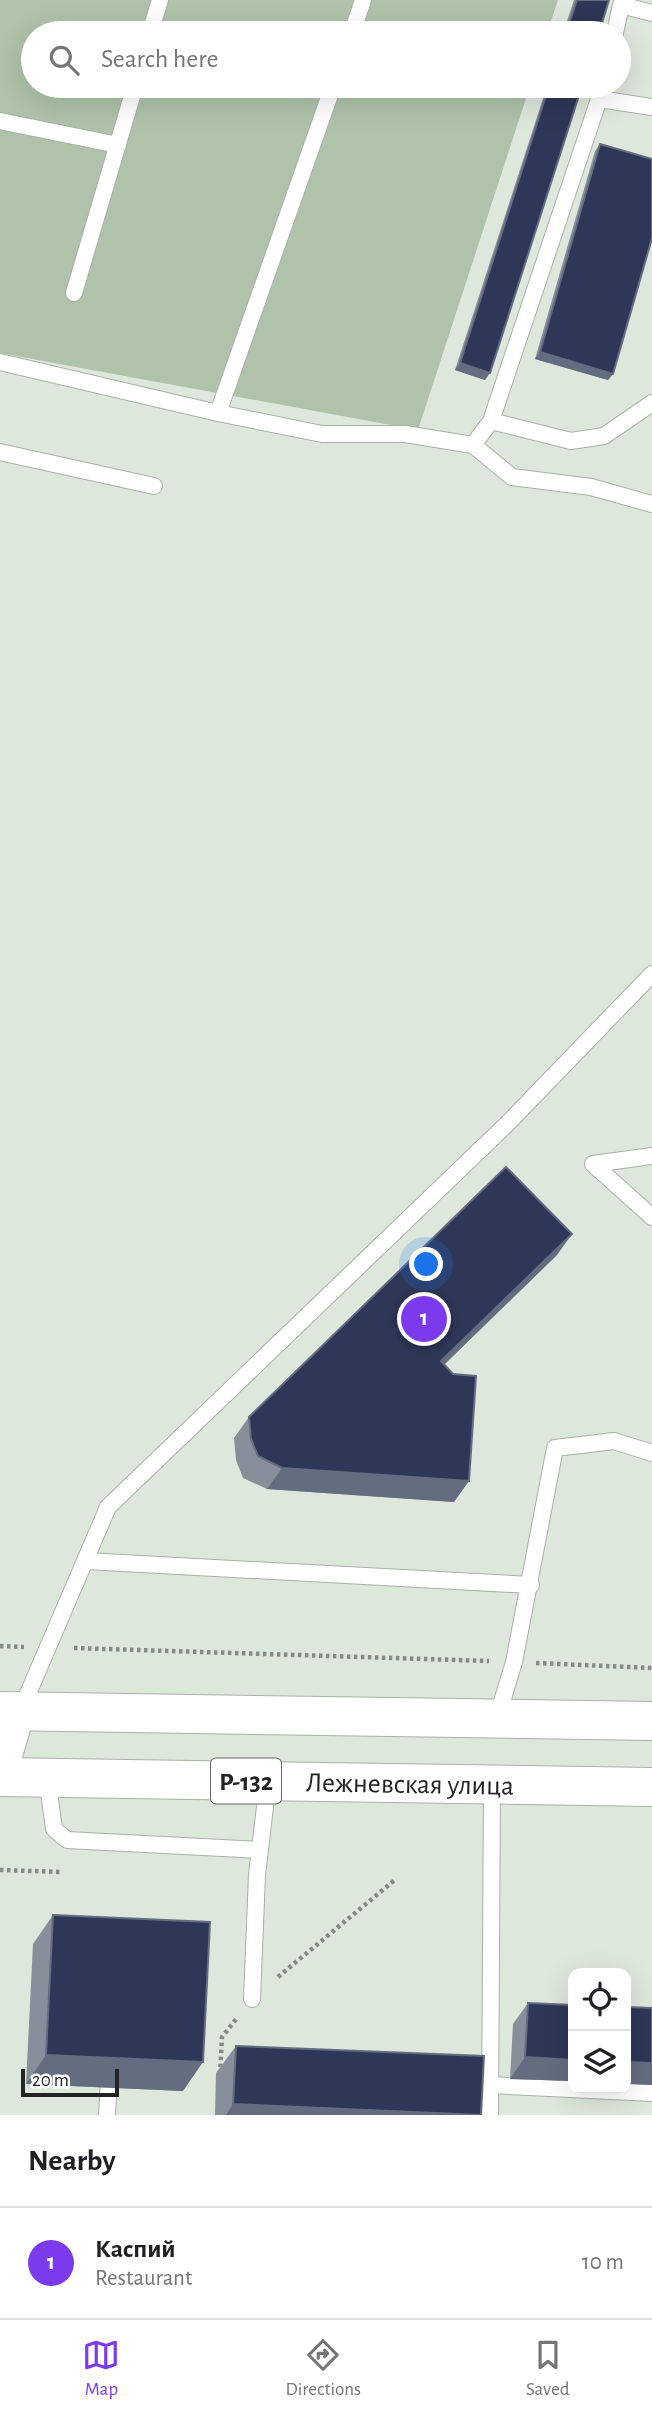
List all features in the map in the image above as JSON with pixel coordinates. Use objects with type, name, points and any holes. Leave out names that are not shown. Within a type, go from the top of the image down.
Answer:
[{"type":"highway","points":[[10,1712],[652,1721]]},
{"type":"highway","name":"Лежневская улица","points":[[0,1778],[652,1787]]},
{"type":"street","points":[[0,1778],[10,1712]]},
{"type":"lane","points":[[154,21],[160,0]]},
{"type":"lane","points":[[356,21],[363,0]]},
{"type":"lane","points":[[618,21],[621,5],[652,13]]},
{"type":"lane","points":[[74,293],[132,98]]},
{"type":"lane","points":[[218,413],[329,98]]},
{"type":"lane","points":[[473,445],[491,421],[599,98]]},
{"type":"lane","points":[[621,98],[652,107]]},
{"type":"lane","points":[[0,121],[118,145]]},
{"type":"lane","points":[[0,362],[218,413],[322,434],[405,434],[473,445],[512,477],[591,486],[652,504]]},
{"type":"lane","points":[[491,421],[571,441],[604,436],[652,404]]},
{"type":"lane","points":[[0,452],[154,486]]},
{"type":"lane","points":[[10,1712],[47,1647],[108,1507],[508,1123],[652,974]]},
{"type":"lane","points":[[652,1156],[593,1164],[652,1217]]},
{"type":"lane","points":[[496,1719],[514,1662],[531,1585],[555,1448],[614,1441],[652,1452]]},
{"type":"lane","points":[[86,1561],[531,1585]]},
{"type":"lane","points":[[47,1778],[54,1829],[67,1840],[260,1850]]},
{"type":"lane","points":[[252,1999],[257,1875],[268,1781]]},
{"type":"lane","points":[[490,2115],[492,1785]]},
{"type":"lane","points":[[107,2115],[109,2079]]},
{"type":"lane","points":[[490,2085],[652,2093]]},
{"type":"path","points":[[0,1646],[652,1668]]},
{"type":"path","points":[[0,1870],[63,1872]]},
{"type":"path","points":[[220,2076],[222,2037],[252,1999],[396,1880]]},
{"type":"green space","points":[[0,0],[558,0],[551,21],[21,21],[21,98],[526,98],[418,430],[0,353]]},
{"type":"building","points":[[577,0],[609,0],[603,21],[570,21]]},
{"type":"building","points":[[545,98],[578,98],[490,373],[460,363]]},
{"type":"building","points":[[600,144],[652,159],[652,238],[613,374],[540,352]]},
{"type":"building","points":[[506,1167],[572,1234],[441,1361],[453,1374],[476,1376],[469,1481],[282,1468],[258,1456],[251,1439],[249,1417]]},
{"type":"building","points":[[53,1915],[210,1922],[203,2062],[46,2055]]},
{"type":"building","points":[[528,2003],[568,2005],[568,2060],[525,2057]]},
{"type":"building","points":[[631,2007],[652,2008],[652,2063],[631,2062]]},
{"type":"building","points":[[236,2046],[484,2056],[481,2115],[233,2104]]},
{"type":"place","name":"Каспий","points":[[424,1319]]}]
